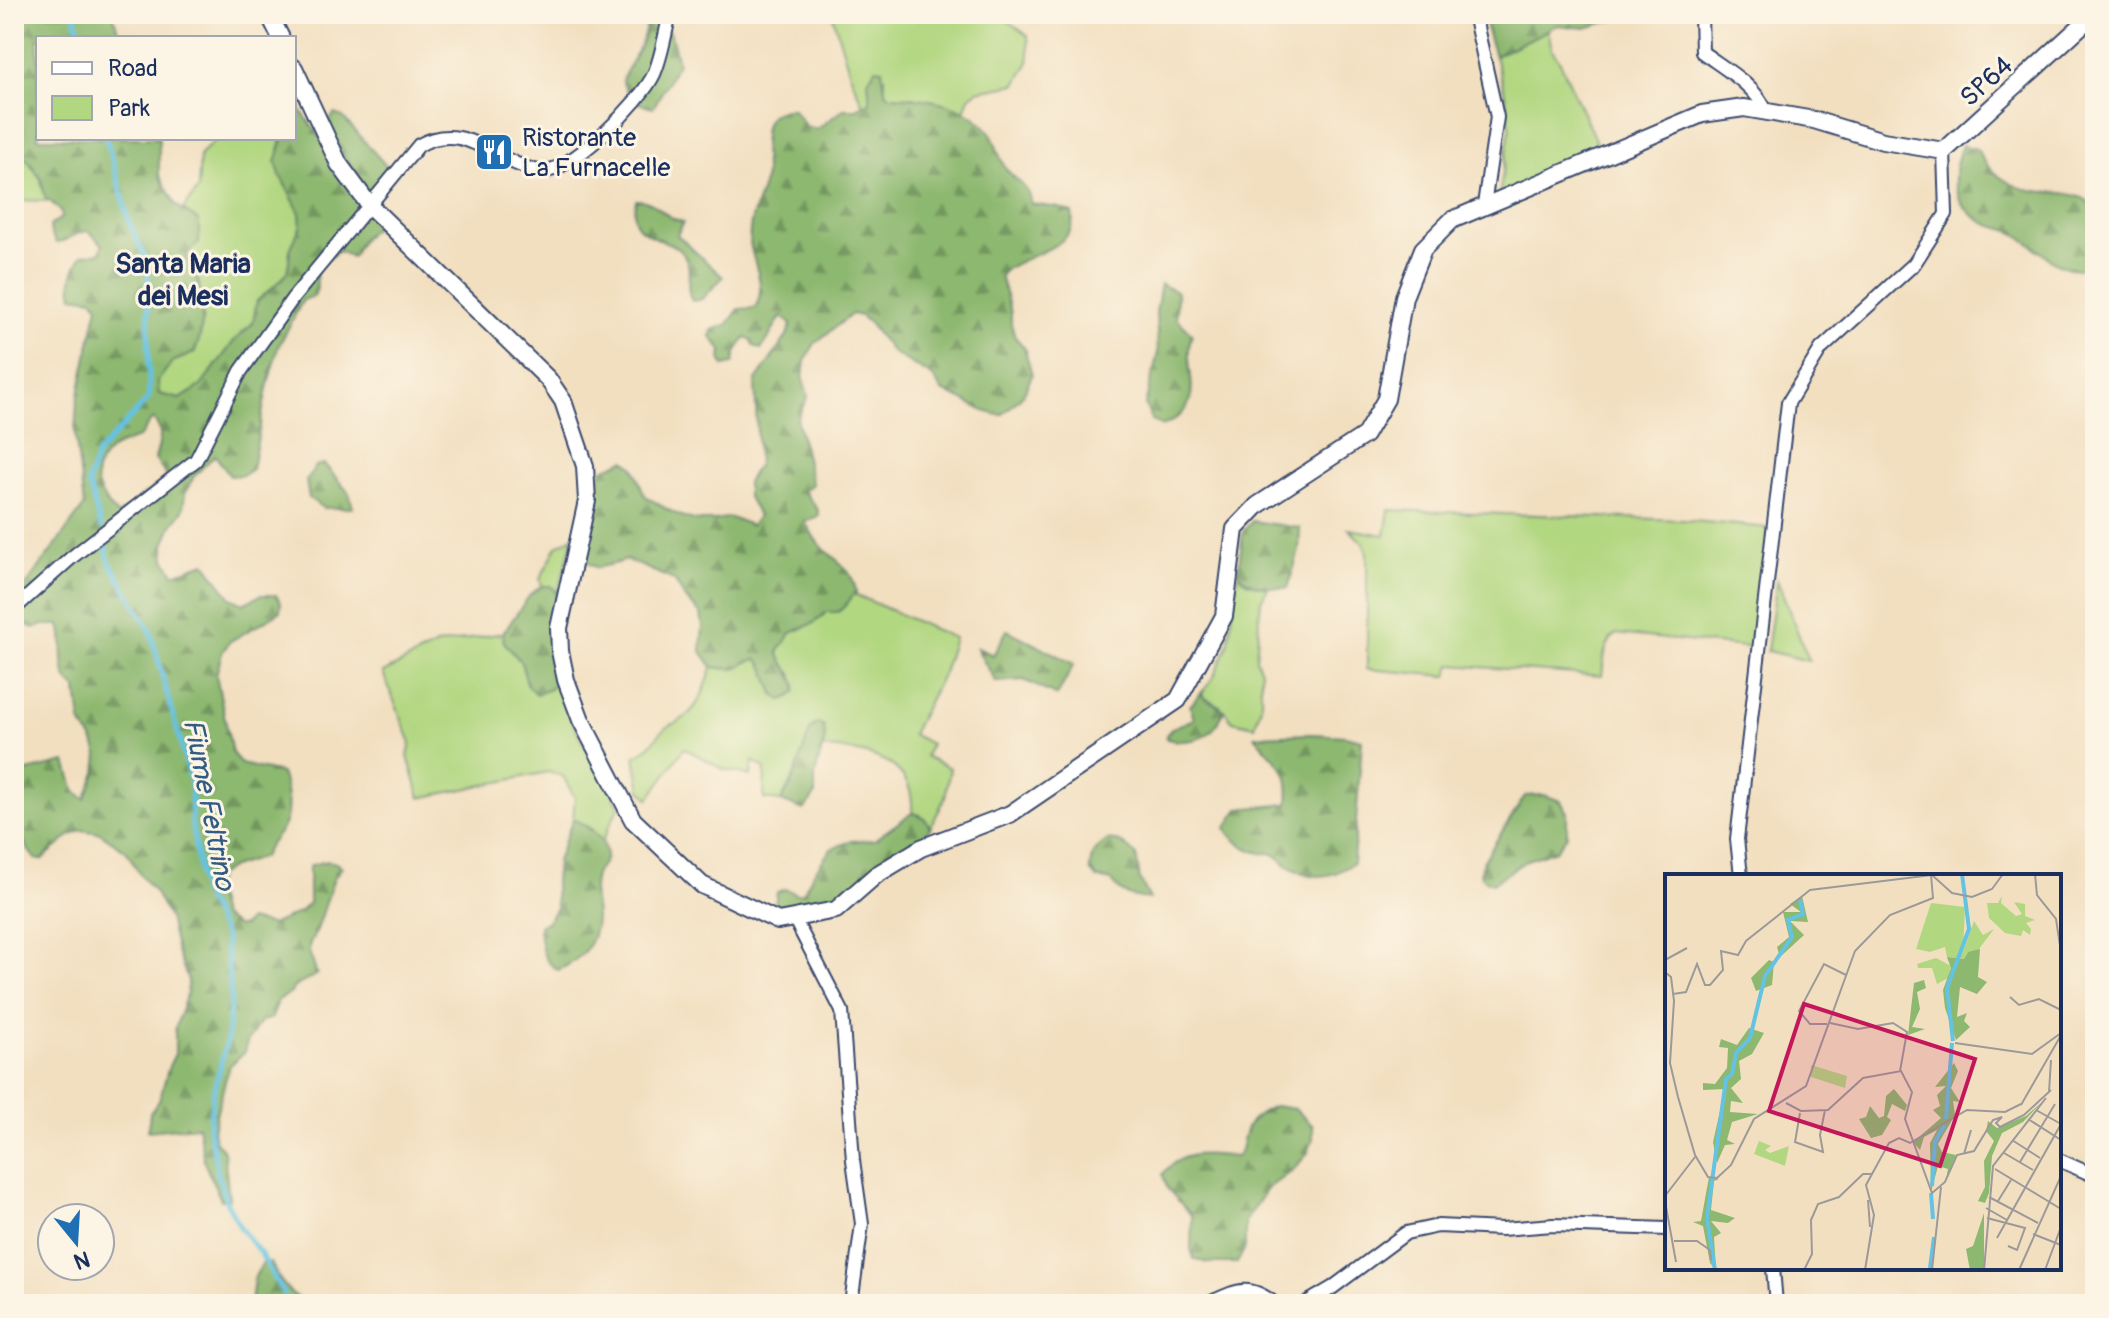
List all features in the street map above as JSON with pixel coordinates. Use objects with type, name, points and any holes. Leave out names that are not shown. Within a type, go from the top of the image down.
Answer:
[{"type":"street","points":[[269,14],[280,36]]},
{"type":"street","points":[[14,609],[71,558],[196,460],[241,371],[293,298],[419,145],[432,137],[455,135],[542,172],[558,169],[576,157],[625,112],[654,75],[670,14]]},
{"type":"street","points":[[1474,14],[1497,117],[1484,205]]},
{"type":"street","points":[[1701,14],[1702,52],[1752,89],[1766,111]]},
{"type":"street","name":"SP64","points":[[1944,151],[2094,14]]},
{"type":"street","points":[[296,72],[339,164],[370,206],[548,379],[563,401],[585,466],[587,501],[564,596],[559,628],[560,651],[566,680],[581,720],[633,820],[702,885],[778,921],[836,910],[876,875],[921,848],[1010,814],[1178,700],[1224,616],[1235,529],[1258,505],[1365,435],[1386,399],[1404,297],[1423,249],[1452,220],[1702,114],[1744,108],[1814,120],[1883,141],[1944,151],[1946,214],[1914,264],[1821,349],[1788,403],[1737,839],[1741,874]]},
{"type":"street","points":[[794,918],[842,1011],[853,1160],[862,1224],[851,1304]]},
{"type":"street","points":[[2061,1161],[2095,1176]]},
{"type":"street","points":[[1305,1304],[1332,1288],[1406,1233],[1438,1226],[1502,1229],[1553,1225],[1665,1229]]},
{"type":"street","points":[[1773,1270],[1776,1304]]},
{"type":"street","points":[[1207,1304],[1241,1289],[1260,1292],[1275,1304]]},
{"type":"green space","points":[[14,14],[113,14],[119,36],[36,36],[36,140],[159,140],[159,175],[176,205],[199,221],[199,243],[186,254],[202,303],[199,341],[194,353],[172,362],[158,381],[159,394],[180,399],[201,386],[235,340],[253,323],[257,301],[288,271],[290,250],[301,225],[300,213],[276,162],[282,140],[296,140],[296,105],[375,218],[375,227],[362,239],[352,257],[339,251],[316,267],[317,288],[314,296],[303,300],[278,347],[252,469],[243,475],[230,476],[215,455],[194,476],[185,493],[183,510],[172,525],[164,545],[165,559],[174,574],[205,563],[231,598],[243,604],[261,595],[276,595],[281,602],[280,612],[229,642],[222,653],[216,675],[232,753],[241,764],[281,773],[287,802],[284,824],[263,857],[232,867],[218,876],[214,888],[221,916],[237,927],[249,920],[271,925],[300,912],[309,903],[309,866],[330,862],[342,867],[334,878],[310,943],[309,952],[317,974],[278,1000],[272,1018],[261,1021],[247,1042],[244,1053],[229,1066],[213,1131],[215,1141],[224,1151],[229,1199],[221,1200],[204,1162],[198,1126],[148,1131],[150,1113],[159,1101],[175,1054],[175,1029],[188,980],[169,918],[155,893],[127,852],[100,833],[81,830],[41,860],[35,859],[21,837],[15,818],[14,774],[66,762],[75,791],[85,799],[96,773],[98,755],[94,742],[81,723],[77,689],[66,676],[60,625],[33,628],[22,622],[17,598],[84,506],[75,432],[77,403],[98,306],[94,299],[73,296],[72,280],[82,255],[99,253],[103,245],[89,231],[56,243],[50,226],[62,217],[61,211],[45,197],[41,179],[27,159],[14,159]],"holes":[[[153,419],[159,428],[155,459],[167,477],[118,515],[100,491],[96,475],[99,466],[112,449],[141,435]]]},
{"type":"green space","points":[[832,14],[993,14],[1028,36],[1029,62],[1016,84],[977,91],[969,97],[964,111],[912,97],[890,96],[885,90],[885,77],[868,80],[870,102],[863,105]]},
{"type":"green space","points":[[1482,14],[1633,14],[1586,28],[1557,25],[1495,56]]},
{"type":"green space","points":[[649,18],[667,29],[678,63],[653,108],[633,99],[622,80],[641,44]]},
{"type":"green space","points":[[1548,30],[1552,49],[1600,151],[1499,196],[1510,128],[1495,56]]},
{"type":"green space","points":[[875,68],[882,69],[885,90],[890,96],[943,103],[979,121],[991,135],[1004,165],[1025,189],[1031,204],[1072,213],[1072,226],[1056,245],[1017,263],[1000,276],[1015,337],[1024,347],[1032,375],[1023,395],[1002,415],[987,412],[943,392],[932,376],[892,352],[861,316],[852,314],[815,343],[805,361],[803,379],[808,396],[797,419],[812,484],[804,491],[819,516],[805,522],[818,543],[847,570],[856,592],[838,612],[827,612],[814,623],[791,633],[778,652],[796,686],[791,696],[781,700],[757,659],[736,669],[712,667],[701,651],[701,614],[686,599],[674,580],[628,560],[597,568],[584,560],[594,490],[603,469],[625,460],[633,466],[645,496],[681,516],[703,521],[730,518],[751,526],[758,516],[747,495],[747,482],[758,464],[755,382],[787,336],[791,324],[782,317],[761,349],[745,338],[733,364],[724,366],[722,350],[711,337],[712,330],[727,325],[739,309],[755,308],[759,298],[759,279],[750,230],[764,182],[764,135],[770,116],[793,109],[806,127],[817,129],[844,109],[857,109],[870,102],[868,80]]},
{"type":"green space","points":[[334,114],[343,117],[388,168],[369,194],[325,129]]},
{"type":"green space","points":[[215,140],[282,140],[279,149],[280,175],[300,212],[301,225],[290,250],[288,271],[257,301],[253,323],[235,340],[201,386],[180,399],[159,394],[157,381],[172,362],[194,353],[202,319],[199,282],[186,254],[192,216],[183,210],[198,189],[200,155]]},
{"type":"green space","points":[[1962,145],[1977,149],[1994,172],[2017,186],[2075,196],[2089,202],[2095,208],[2095,266],[2082,269],[2062,266],[2014,233],[1972,215],[1959,198],[1956,188],[1956,167]]},
{"type":"green space","points":[[14,159],[27,159],[41,179],[45,197],[50,201],[14,200]]},
{"type":"green space","points":[[636,200],[650,203],[683,222],[677,235],[723,277],[702,299],[692,301],[688,289],[688,266],[683,254],[667,242],[641,230],[636,223]]},
{"type":"green space","points":[[1161,284],[1177,292],[1176,318],[1192,334],[1189,348],[1191,397],[1178,417],[1162,426],[1152,420],[1145,405],[1158,353],[1156,312]]},
{"type":"green space","points":[[324,464],[349,493],[353,508],[323,508],[309,498],[306,481],[316,466]]},
{"type":"green space","points":[[1389,510],[1684,520],[1768,528],[1755,648],[1616,634],[1606,648],[1602,676],[1451,665],[1447,676],[1367,669],[1367,553],[1363,543],[1349,529],[1385,535]]},
{"type":"green space","points":[[1252,521],[1300,528],[1299,550],[1288,588],[1255,584],[1238,574],[1243,532]]},
{"type":"green space","points":[[573,537],[558,592],[550,586],[542,586],[540,579],[557,546]]},
{"type":"green space","points":[[1238,574],[1246,582],[1268,588],[1261,600],[1259,621],[1256,659],[1261,671],[1261,706],[1255,726],[1233,721],[1220,706],[1201,695],[1214,676],[1228,645]]},
{"type":"green space","points":[[1777,580],[1809,661],[1767,651]]},
{"type":"green space","points":[[542,586],[550,586],[558,592],[553,636],[558,679],[550,689],[537,694],[528,687],[521,662],[504,642],[503,633],[530,595]]},
{"type":"green space","points":[[854,594],[954,638],[943,673],[912,734],[931,744],[925,756],[950,768],[945,798],[930,828],[923,818],[912,813],[906,780],[897,769],[871,755],[823,748],[825,737],[796,772],[781,801],[764,799],[765,769],[753,761],[751,776],[723,769],[684,748],[649,799],[641,790],[635,756],[648,748],[665,728],[691,712],[712,667],[725,669],[757,659],[763,663],[775,696],[793,675],[779,658],[778,652],[791,633],[814,623],[827,612],[838,612]]},
{"type":"green space","points":[[1007,630],[1074,664],[1057,696],[1024,680],[996,682],[977,648],[993,655]]},
{"type":"green space","points":[[503,633],[504,642],[521,662],[528,687],[558,679],[574,725],[619,806],[602,842],[591,829],[573,819],[575,798],[563,776],[548,772],[420,798],[408,756],[411,743],[383,673],[436,645]]},
{"type":"green space","points":[[1203,691],[1202,696],[1224,710],[1215,727],[1195,740],[1167,739],[1166,735],[1172,728],[1194,719],[1190,706]]},
{"type":"green space","points":[[818,723],[824,727],[825,737],[815,775],[815,795],[804,810],[781,801],[791,785],[811,728]]},
{"type":"green space","points":[[1312,734],[1362,740],[1353,863],[1321,876],[1296,871],[1270,853],[1250,850],[1226,828],[1239,809],[1288,804],[1285,772],[1255,736]]},
{"type":"green space","points":[[1544,795],[1561,801],[1567,813],[1567,836],[1556,850],[1527,860],[1493,883],[1484,880],[1480,873],[1484,860],[1525,796]]},
{"type":"green space","points":[[912,813],[923,818],[930,828],[920,840],[834,903],[780,914],[774,911],[777,892],[785,889],[803,893],[831,849],[851,841],[874,840]]},
{"type":"green space","points":[[573,819],[599,837],[606,857],[594,881],[596,918],[593,936],[580,956],[558,970],[545,956],[539,926],[548,921],[556,908],[557,861]]},
{"type":"green space","points":[[1108,840],[1120,842],[1136,855],[1140,880],[1150,899],[1124,893],[1112,881],[1097,878],[1090,870],[1094,852]]},
{"type":"green space","points":[[1274,1106],[1295,1109],[1313,1126],[1313,1140],[1307,1154],[1294,1169],[1267,1189],[1245,1222],[1245,1248],[1237,1263],[1208,1263],[1194,1259],[1191,1249],[1192,1216],[1167,1188],[1163,1174],[1178,1160],[1187,1157],[1206,1154],[1236,1157],[1250,1123]]},
{"type":"green space","points":[[264,1261],[271,1263],[282,1283],[292,1293],[311,1304],[251,1304],[254,1278]]},
{"type":"waterway","name":"Fiume Feltrino","points":[[75,14],[80,36]]},
{"type":"waterway","name":"Fiume Feltrino","points":[[101,527],[88,482],[98,453],[149,398],[148,264],[130,224],[107,140]]},
{"type":"waterway","name":"Fiume Feltrino","points":[[104,541],[109,561],[150,630],[191,782],[192,826],[202,891],[225,937],[231,998],[227,1041],[213,1093],[209,1128],[218,1174],[226,1201],[241,1229],[261,1254],[289,1304]]},
{"type":"place","name":"Ristorante La Furnacelle","points":[[494,152]]},
{"type":"district","name":"Santa Maria dei Mesi","points":[[183,279]]}]
